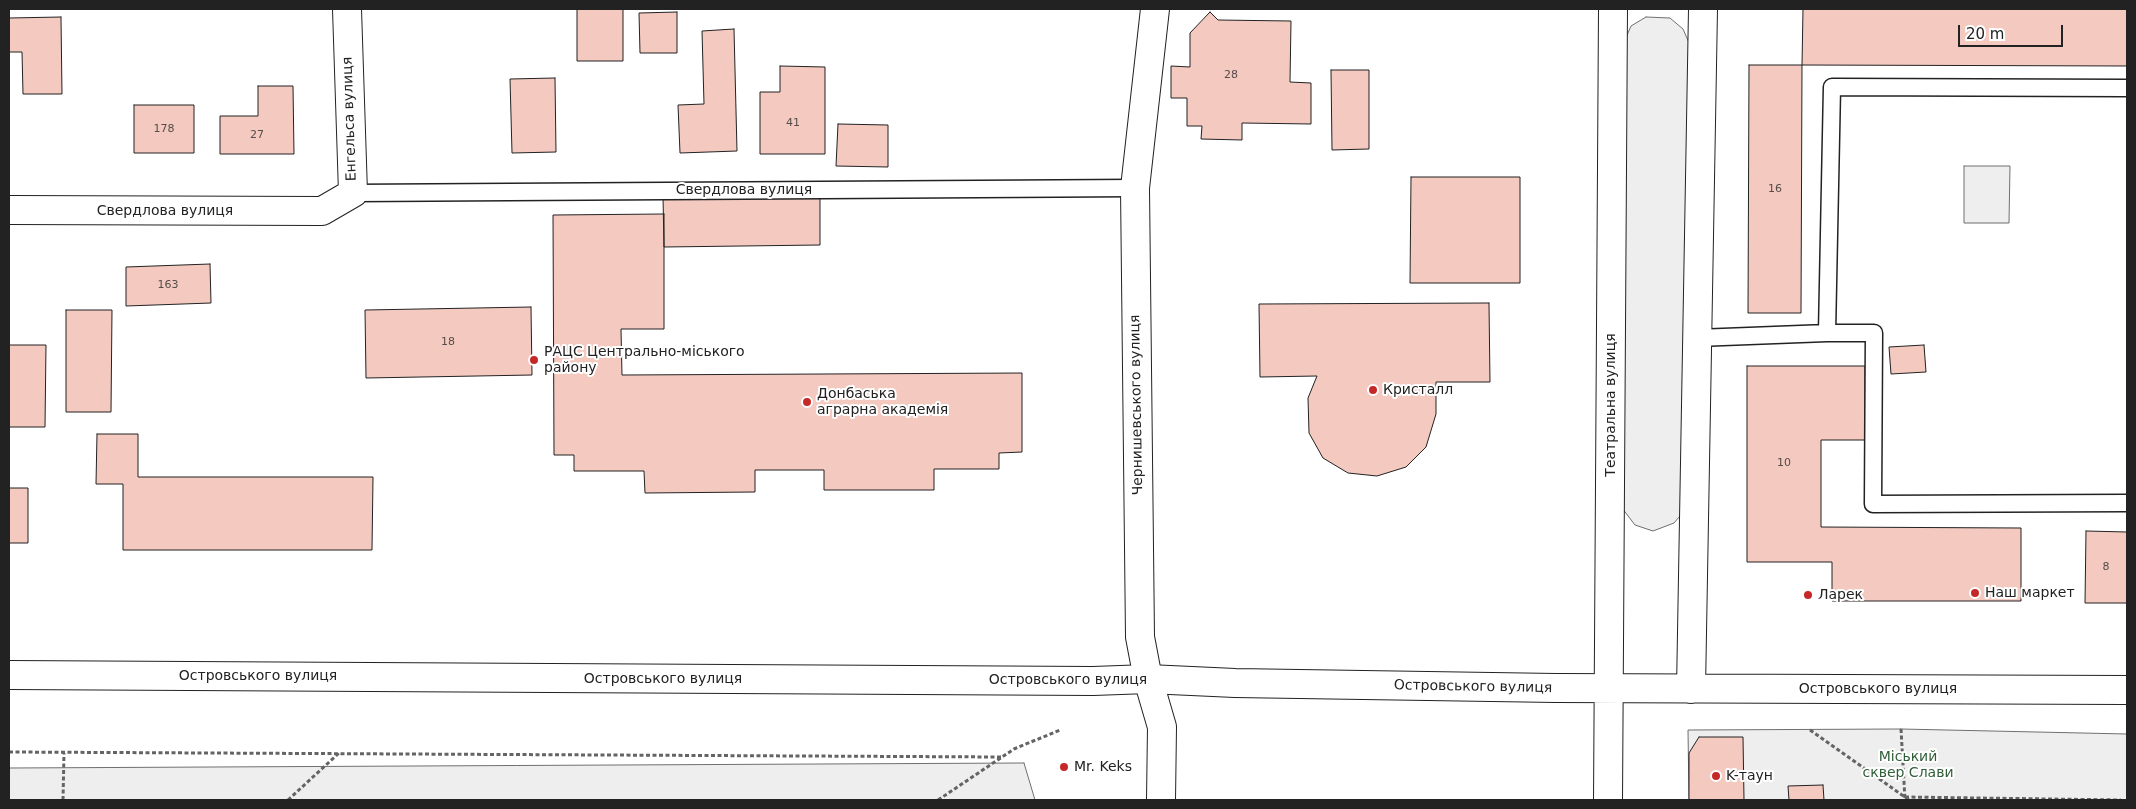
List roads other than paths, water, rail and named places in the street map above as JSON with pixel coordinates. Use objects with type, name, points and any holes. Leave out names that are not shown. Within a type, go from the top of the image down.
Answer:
[{"type":"street","name":"Енгельса вулиця","points":[[322,211],[353,193],[347,9]]},
{"type":"street","name":"Чернишевського вулиця","points":[[1155,9],[1135,188],[1140,637],[1148,679],[1162,727],[1161,800]]},
{"type":"street","name":"Театральна вулиця","points":[[1608,800],[1608,688],[1611,594],[1613,9]]},
{"type":"street","points":[[1691,689],[1703,9]]},
{"type":"street","name":"Свердлова вулиця","points":[[9,210],[322,211]]},
{"type":"street","name":"Островського вулиця","points":[[9,675],[1083,681],[1148,679],[1234,683],[1691,689],[2127,690]]},
{"type":"lane","points":[[1827,333],[1832,87],[2127,88]]},
{"type":"lane","name":"Свердлова вулиця","points":[[353,193],[1135,188]]},
{"type":"lane","points":[[1696,338],[1874,333],[1873,504],[2127,503]]},
{"type":"place","name":"РАЦС Центрально-міського району","points":[[534,360]]},
{"type":"place","name":"Кристалл","points":[[1373,390]]},
{"type":"place","name":"Донбаська аграрна академія","points":[[807,402]]},
{"type":"place","name":"Наш маркет","points":[[1975,593]]},
{"type":"place","name":"Ларек","points":[[1808,595]]},
{"type":"place","name":"Mr. Keks","points":[[1064,767]]},
{"type":"place","name":"K-таун","points":[[1716,776]]},
{"type":"park label","name":"Міський сквер Слави","points":[[1908,766]]}]
